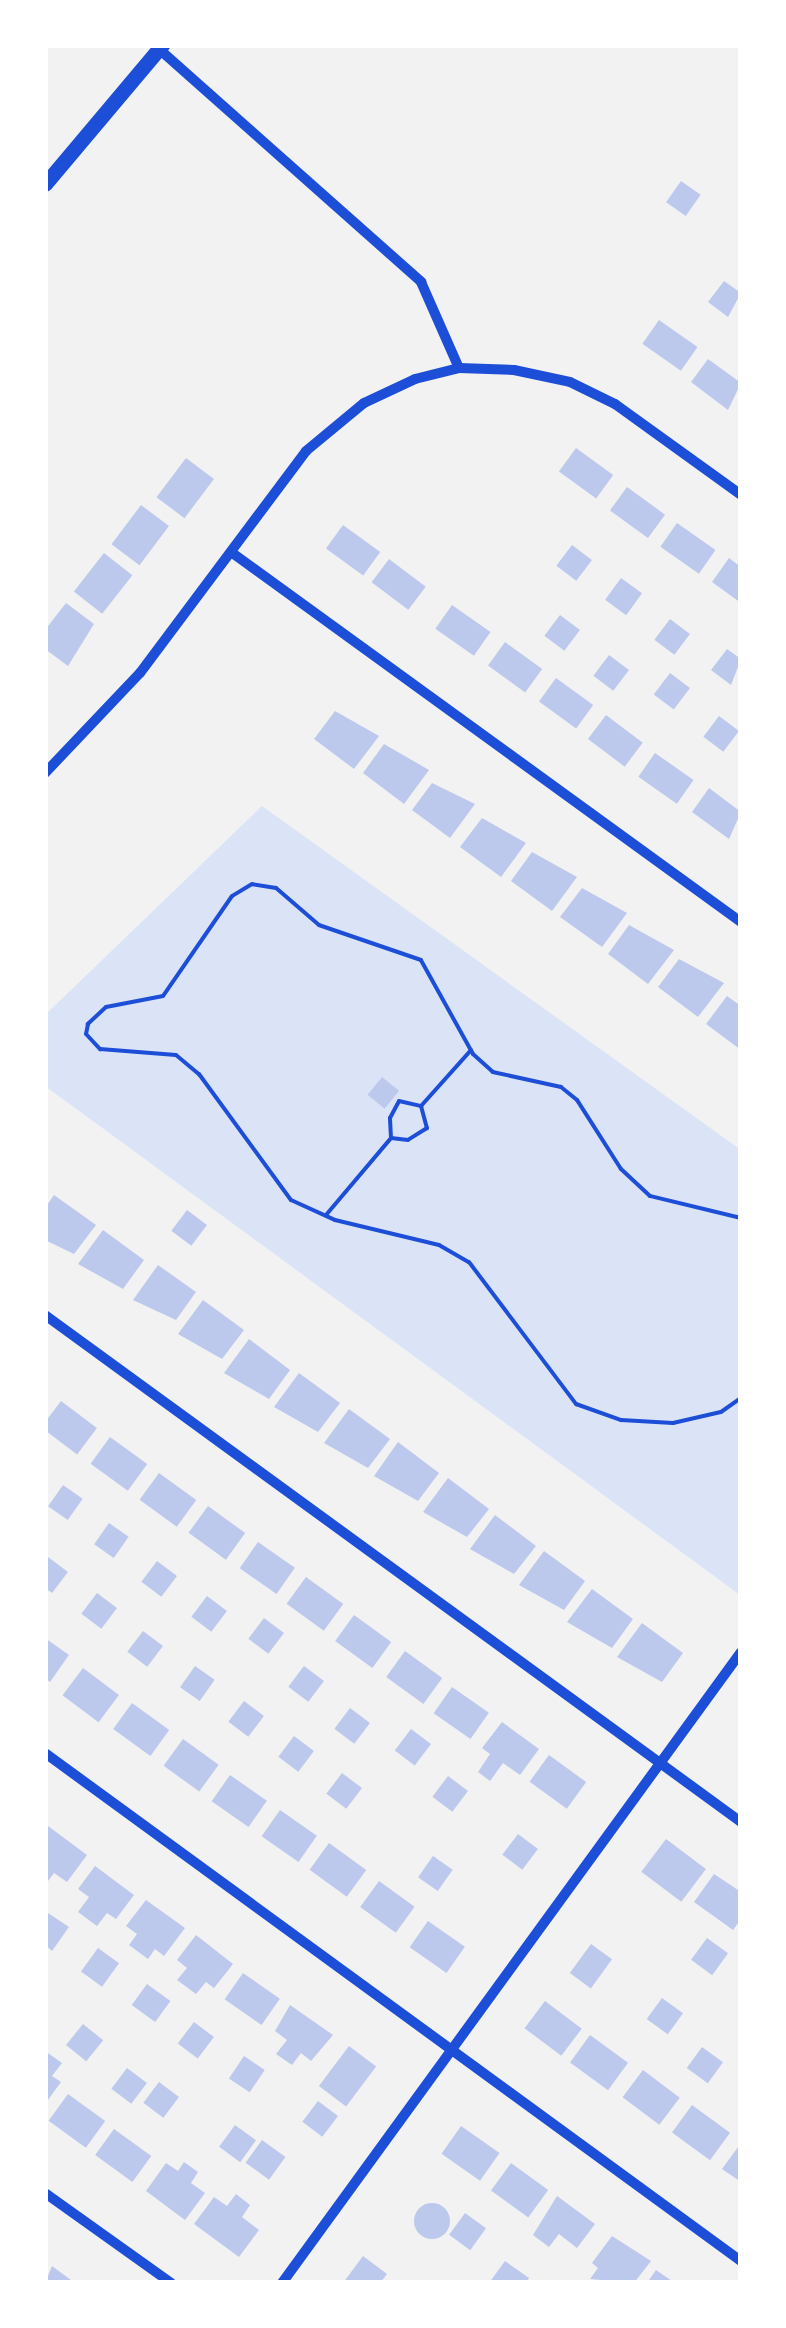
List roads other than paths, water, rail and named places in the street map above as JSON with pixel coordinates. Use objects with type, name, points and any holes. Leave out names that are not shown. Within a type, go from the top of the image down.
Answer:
[{"type":"street","points":[[45,184],[160,47],[421,282],[459,368]]},
{"type":"street","points":[[45,773],[140,673],[306,451],[345,415],[415,379],[459,368],[546,375],[594,392],[741,495]]},
{"type":"street","points":[[231,552],[741,922]]},
{"type":"street","points":[[45,1315],[741,1822]]},
{"type":"street","points":[[282,2283],[741,1652]]},
{"type":"street","points":[[45,1753],[741,2261]]},
{"type":"street","points":[[45,2193],[171,2283]]}]
